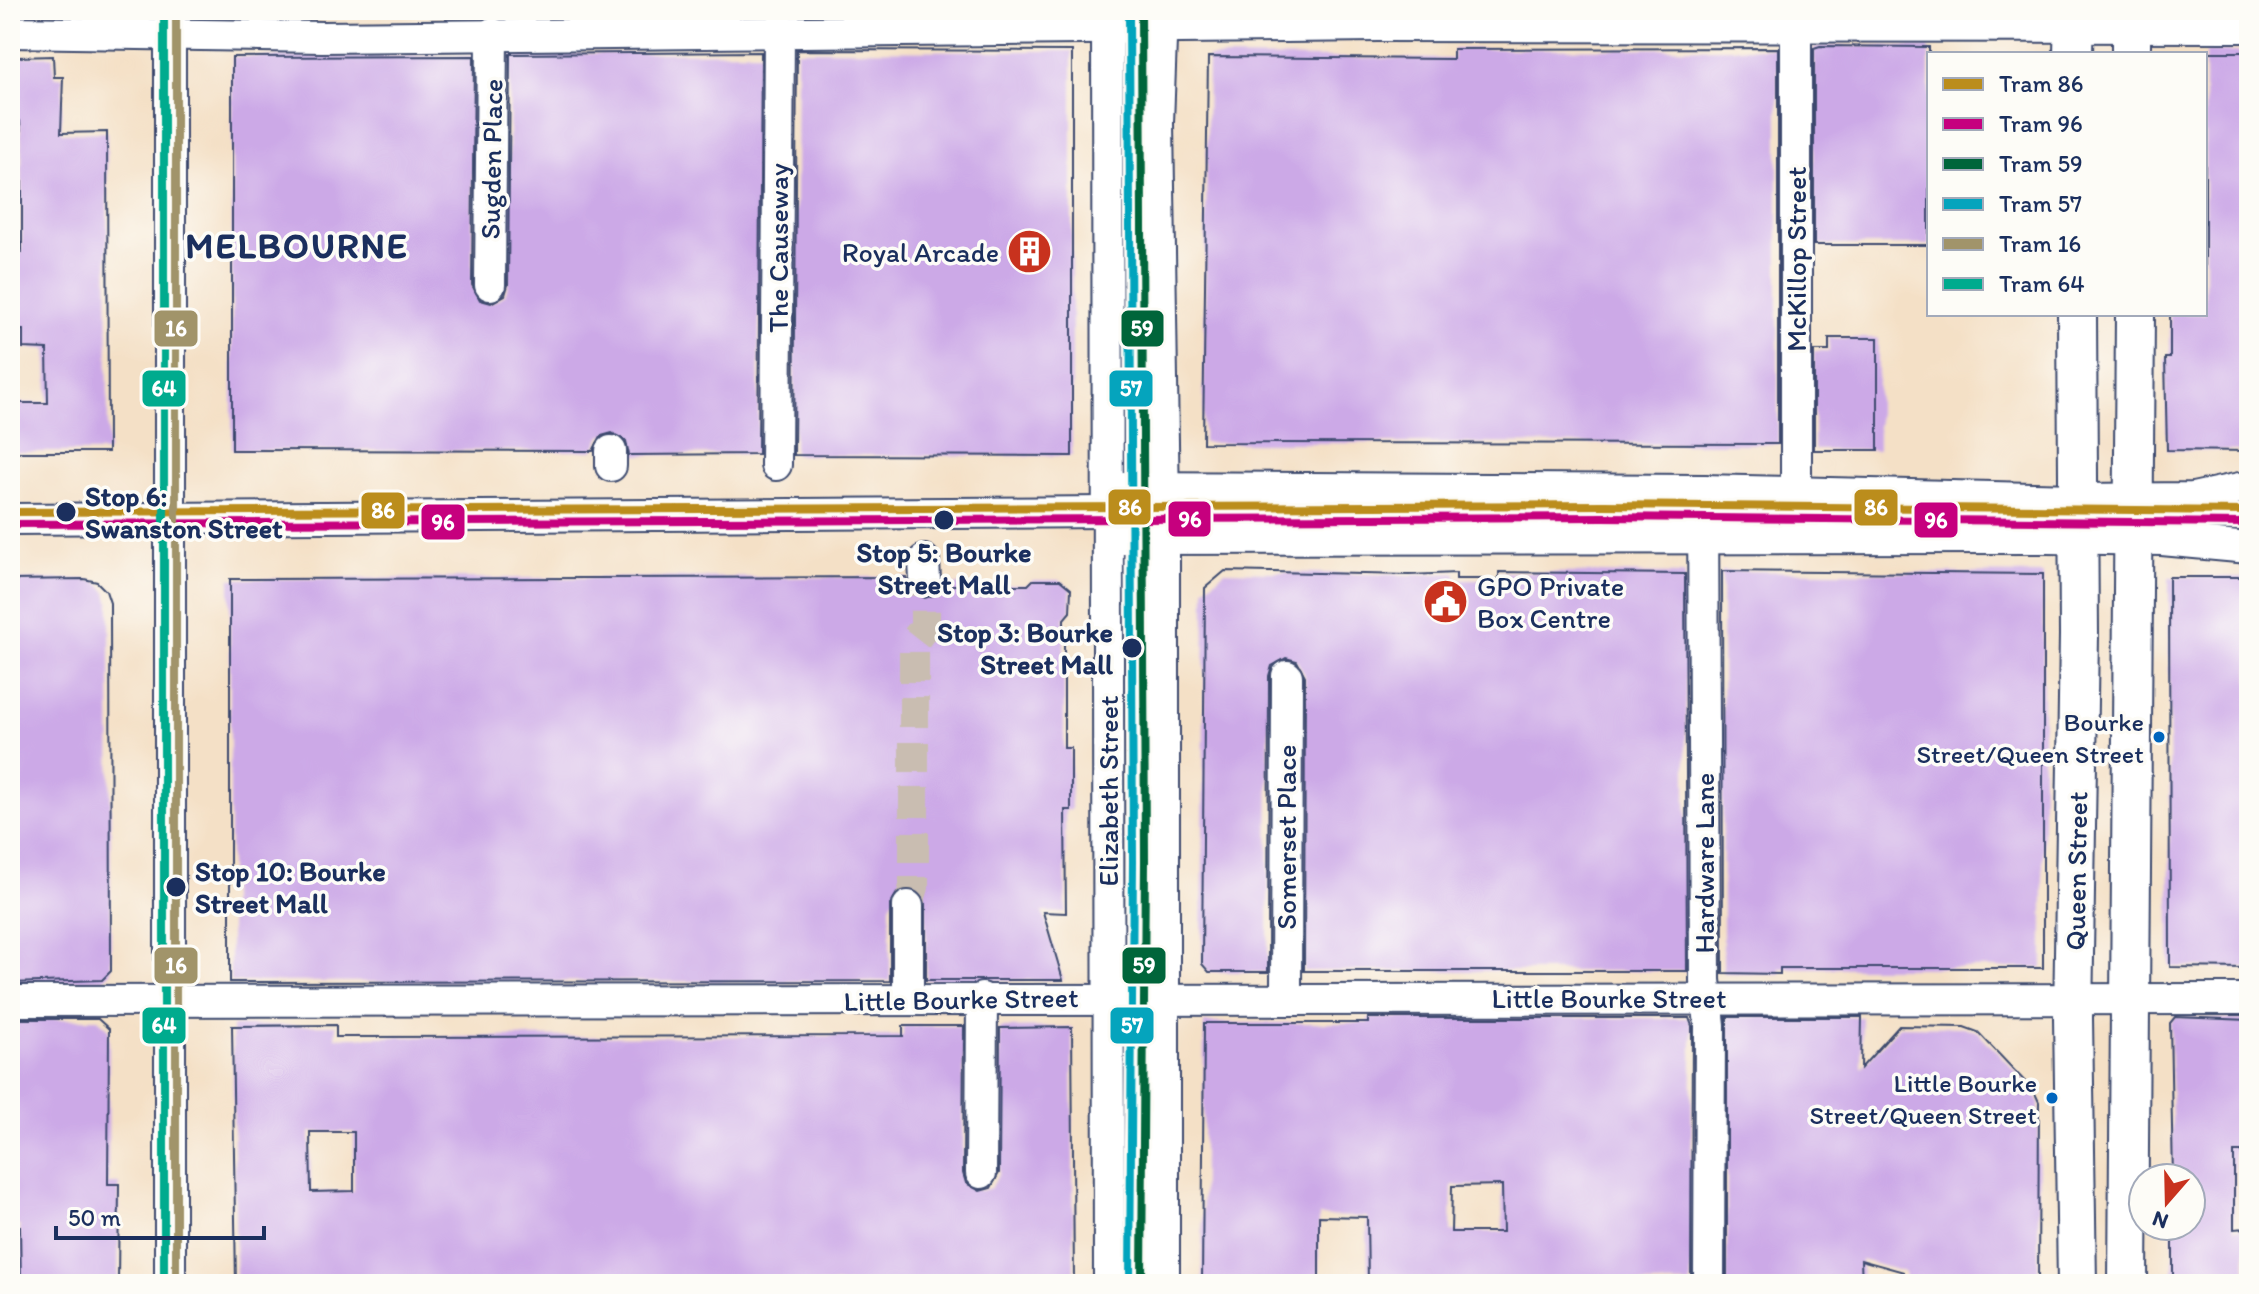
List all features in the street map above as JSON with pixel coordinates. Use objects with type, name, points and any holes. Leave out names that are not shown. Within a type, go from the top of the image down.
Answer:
[{"type":"main road","name":"Queen Street","points":[[2077,316],[2077,1284]]},
{"type":"main road","name":"Queen Street","points":[[2128,1284],[2135,316]]},
{"type":"main road","points":[[2079,635],[2131,634]]},
{"type":"street","points":[[10,32],[170,22],[322,37],[492,33],[528,21],[779,32],[896,21],[1378,18],[2073,30],[2249,27]]},
{"type":"street","name":"Elizabeth Street","points":[[1107,20],[1109,1284]]},
{"type":"street","name":"Elizabeth Street","points":[[1162,20],[1158,154],[1163,487],[1164,1284]]},
{"type":"street","points":[[170,22],[170,1284]]},
{"type":"street","name":"McKillop Street","points":[[1796,27],[1796,492]]},
{"type":"street","name":"The Causeway","points":[[776,465],[779,32]]},
{"type":"street","name":"Sugden Place","points":[[490,285],[492,33]]},
{"type":"street","points":[[10,519],[1108,513],[1163,487],[1703,490],[2076,499],[2193,498],[2249,486]]},
{"type":"street","name":"Hardware Lane","points":[[1703,490],[1709,1284]]},
{"type":"street","points":[[1108,513],[1163,539],[2076,538],[2249,548]]},
{"type":"street","name":"Somerset Place","points":[[1286,997],[1287,676]]},
{"type":"street","points":[[908,906],[908,999]]},
{"type":"street","name":"Little Bourke Street","points":[[10,1001],[1110,997],[2249,999]]},
{"type":"street","points":[[981,1173],[982,998]]},
{"type":"building","points":[[1929,47],[1927,245],[1814,245],[1814,48]]},
{"type":"building","points":[[1778,48],[1778,444],[1203,443],[1208,57],[1453,59],[1453,49]]},
{"type":"building","points":[[797,50],[1072,51],[1072,456],[794,455]]},
{"type":"building","points":[[761,52],[758,454],[629,455],[626,441],[612,433],[601,436],[593,451],[232,450],[232,57],[474,56],[472,285],[480,300],[491,303],[505,295],[508,285],[510,54]]},
{"type":"building","points":[[2207,52],[2249,52],[2249,451],[2167,450],[2165,358],[2170,358],[2170,316],[2207,316]]},
{"type":"building","points":[[53,56],[54,77],[63,77],[61,133],[107,132],[108,452],[10,452],[10,403],[48,403],[47,349],[23,348],[23,330],[10,330],[10,253],[22,253],[22,153],[20,121],[16,121],[18,57]]},
{"type":"building","points":[[1829,338],[1878,338],[1878,450],[1814,450],[1814,351],[1829,351]]},
{"type":"building","points":[[1225,571],[1409,575],[1456,573],[1456,579],[1499,579],[1499,572],[1685,574],[1687,971],[1304,971],[1305,676],[1297,661],[1286,658],[1272,666],[1269,676],[1268,972],[1209,972],[1202,964],[1205,588]]},
{"type":"building","points":[[1722,571],[2043,574],[2043,968],[1780,968],[1780,974],[1723,973]]},
{"type":"building","points":[[906,577],[910,590],[925,598],[935,595],[942,585],[1028,585],[1033,580],[1060,580],[1071,589],[1070,612],[1064,619],[1064,748],[1071,748],[1071,810],[1065,810],[1066,913],[1043,912],[1063,980],[926,980],[926,905],[918,891],[907,888],[898,891],[890,905],[890,981],[230,982],[230,579]]},
{"type":"building","points":[[2169,577],[2249,577],[2249,968],[2170,967]]},
{"type":"building","points":[[84,579],[97,582],[106,591],[110,603],[111,971],[102,980],[10,983],[10,580]]},
{"type":"building","points":[[1727,1017],[1862,1017],[1861,1068],[1899,1026],[1964,1027],[1978,1032],[2034,1091],[2039,1102],[2038,1284],[1906,1284],[1904,1272],[1861,1260],[1862,1284],[1727,1284]]},
{"type":"building","points":[[2175,1017],[2249,1020],[2249,1152],[2234,1152],[2234,1229],[2245,1228],[2246,1284],[2173,1284],[2173,1242],[2207,1242],[2207,1162],[2173,1162],[2170,1023]]},
{"type":"building","points":[[1368,1018],[1689,1018],[1692,1026],[1691,1284],[1368,1284],[1367,1217],[1319,1216],[1319,1284],[1202,1284],[1204,1023],[1368,1023]],"holes":[[[1502,1185],[1503,1232],[1451,1232],[1452,1186]]]},
{"type":"building","points":[[10,1019],[98,1019],[109,1029],[108,1184],[119,1184],[118,1284],[21,1284],[20,1226],[10,1226]]},
{"type":"building","points":[[336,1025],[336,1037],[903,1036],[903,1026],[964,1026],[963,1173],[966,1183],[980,1191],[991,1188],[999,1173],[1000,1028],[1072,1027],[1074,1284],[236,1284],[232,1026]],"holes":[[[310,1132],[354,1132],[354,1191],[311,1192]]]},
{"type":"tunnel","points":[[908,906],[914,887],[914,641],[925,627],[925,580]]},
{"type":"tram line","name":"64","points":[[164,10],[164,1284]]},
{"type":"tram line","name":"16","points":[[176,10],[176,1284]]},
{"type":"tram line","name":"57","points":[[1129,10],[1133,861],[1130,1284]]},
{"type":"tram line","name":"59","points":[[1141,10],[1145,861],[1142,1284]]},
{"type":"tram line","name":"86","points":[[10,512],[1603,505],[2249,511]]},
{"type":"tram line","name":"96","points":[[10,524],[1603,517],[2249,523]]},
{"type":"place","name":"Royal Arcade","points":[[1030,252]]},
{"type":"place","name":"Stop 6: Swanston Street","points":[[66,512]]},
{"type":"place","name":"Stop 5: Bourke Street Mall","points":[[944,520]]},
{"type":"place","name":"GPO Private Box Centre","points":[[1446,602]]},
{"type":"place","name":"Stop 3: Bourke Street Mall","points":[[1132,648]]},
{"type":"place","name":"Bourke Street/Queen Street","points":[[2159,737]]},
{"type":"place","name":"Stop 10: Bourke Street Mall","points":[[176,887]]},
{"type":"place","name":"Little Bourke Street/Queen Street","points":[[2052,1098]]},
{"type":"district","name":"MELBOURNE","points":[[297,245]]}]
